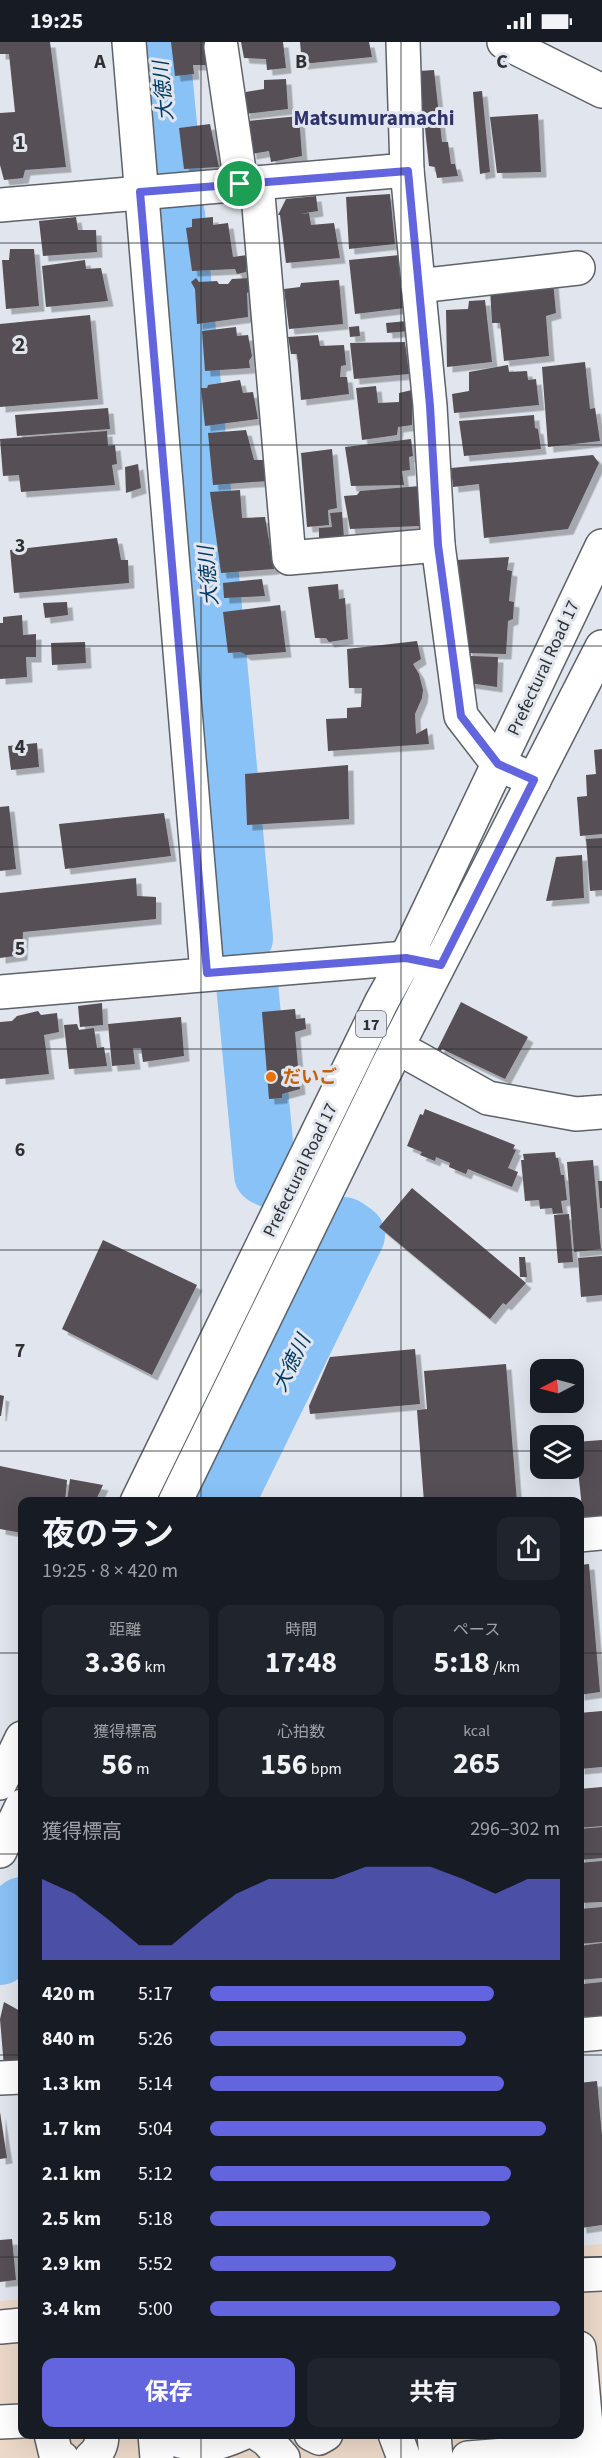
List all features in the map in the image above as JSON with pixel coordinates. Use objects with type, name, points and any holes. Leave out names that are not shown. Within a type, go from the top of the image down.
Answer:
[{"type":"street","points":[[129,42],[207,973]]},
{"type":"street","points":[[403,42],[408,171],[430,406],[438,545],[461,716],[498,764],[534,780]]},
{"type":"street","points":[[504,42],[602,91]]},
{"type":"street","points":[[221,46],[249,183],[289,558],[438,545]]},
{"type":"street","points":[[0,205],[408,171]]},
{"type":"street","points":[[418,286],[578,268]]},
{"type":"street","name":"Prefectural Road 17","points":[[139,1497],[382,1001],[406,958],[602,546]]},
{"type":"street","name":"Prefectural Road 17","points":[[176,1497],[397,1047],[602,647]]},
{"type":"street","points":[[0,992],[406,958],[441,965]]},
{"type":"street","points":[[397,1047],[488,1098],[576,1114],[602,1112]]},
{"type":"street","points":[[584,1535],[602,1533]]},
{"type":"street","points":[[0,1851],[18,1814]]},
{"type":"street","points":[[584,2035],[602,2033]]},
{"type":"street","points":[[0,2079],[18,2077]]},
{"type":"street","points":[[584,2276],[602,2274]]},
{"type":"street","points":[[0,2327],[18,2325]]},
{"type":"street","points":[[477,2452],[524,2448],[595,2447],[584,2397]]},
{"type":"street","points":[[0,2422],[18,2421]]},
{"type":"street","points":[[52,2439],[56,2455],[62,2458]]},
{"type":"street","points":[[91,2458],[97,2452],[102,2439]]},
{"type":"street","points":[[139,2439],[141,2458]]},
{"type":"street","points":[[155,2439],[157,2458]]},
{"type":"street","points":[[177,2439],[196,2446],[220,2443],[229,2439]]},
{"type":"street","points":[[266,2439],[283,2458]]},
{"type":"street","points":[[397,2439],[404,2458]]},
{"type":"street","points":[[434,2439],[436,2458]]},
{"type":"shaded area","points":[[602,2244],[602,2458],[0,2458],[0,2301],[18,2299],[18,2439],[584,2439],[584,2246]]},
{"type":"building","points":[[0,42],[50,42],[66,167],[25,170],[23,178],[4,180],[0,165],[0,113],[15,112],[9,54],[0,54]]},
{"type":"building","points":[[171,42],[205,42],[206,65],[193,65],[194,74],[175,76]]},
{"type":"building","points":[[241,42],[283,42],[286,68],[267,70],[266,59],[244,58]]},
{"type":"building","points":[[300,42],[369,42],[372,57],[302,64]]},
{"type":"building","points":[[434,70],[442,142],[448,142],[451,164],[455,164],[458,176],[437,178],[435,167],[429,166],[419,71]]},
{"type":"building","points":[[286,79],[288,109],[244,114],[246,92],[264,89],[264,80]]},
{"type":"building","points":[[482,91],[490,172],[480,174],[473,92]]},
{"type":"building","points":[[538,114],[541,172],[497,173],[490,117]]},
{"type":"building","points":[[299,116],[302,156],[271,162],[269,151],[251,154],[247,121]]},
{"type":"building","points":[[210,124],[219,167],[184,169],[179,128]]},
{"type":"building","points":[[390,194],[395,244],[349,249],[346,197]]},
{"type":"building","points":[[316,196],[318,211],[299,214],[309,213],[311,225],[334,223],[340,258],[286,263],[280,215],[278,215],[286,199]]},
{"type":"building","points":[[76,217],[78,230],[96,230],[97,252],[43,256],[39,221]]},
{"type":"building","points":[[213,217],[213,225],[228,223],[233,257],[247,255],[246,272],[237,274],[235,269],[192,271],[186,228],[192,227],[192,219]]},
{"type":"building","points":[[10,249],[34,249],[39,306],[6,309],[2,260],[9,260]]},
{"type":"building","points":[[400,255],[405,308],[355,314],[349,260]]},
{"type":"building","points":[[85,260],[86,269],[101,268],[108,301],[46,307],[42,266]]},
{"type":"building","points":[[196,278],[199,282],[217,281],[219,284],[228,284],[232,279],[249,278],[251,290],[247,293],[248,317],[197,324],[195,289],[191,282]]},
{"type":"building","points":[[339,280],[343,324],[289,329],[284,289],[300,287],[301,283]]},
{"type":"building","points":[[553,281],[556,313],[546,316],[549,356],[504,361],[500,323],[492,323],[490,289]]},
{"type":"building","points":[[485,300],[492,362],[447,367],[446,310],[468,309],[469,301]]},
{"type":"building","points":[[90,315],[98,399],[0,407],[0,324]]},
{"type":"building","points":[[407,321],[409,331],[387,333],[386,323]]},
{"type":"building","points":[[359,326],[360,336],[350,337],[349,327]]},
{"type":"building","points":[[236,327],[237,336],[248,335],[252,356],[249,361],[250,368],[205,371],[202,331]]},
{"type":"building","points":[[318,335],[320,346],[344,345],[346,365],[341,366],[340,377],[347,377],[349,394],[301,400],[297,354],[291,354],[288,337]]},
{"type":"building","points":[[405,342],[409,374],[354,379],[350,343]]},
{"type":"building","points":[[585,362],[590,409],[595,408],[600,441],[548,447],[542,367]]},
{"type":"building","points":[[508,365],[509,372],[527,371],[528,380],[536,379],[539,405],[454,413],[452,394],[469,391],[469,372]]},
{"type":"building","points":[[240,380],[243,393],[253,392],[258,419],[205,426],[201,388]]},
{"type":"building","points":[[376,386],[378,403],[399,402],[399,393],[412,390],[412,425],[398,427],[397,435],[362,440],[356,388]]},
{"type":"building","points":[[108,408],[110,429],[17,436],[15,415]]},
{"type":"building","points":[[534,415],[541,449],[464,456],[459,421]]},
{"type":"building","points":[[246,430],[254,460],[263,460],[268,481],[213,485],[208,433]]},
{"type":"building","points":[[107,431],[108,446],[115,445],[117,464],[112,465],[115,485],[21,492],[19,475],[3,476],[0,439]]},
{"type":"building","points":[[411,439],[413,456],[409,457],[410,470],[402,471],[404,485],[351,486],[345,447]]},
{"type":"building","points":[[332,449],[337,508],[328,510],[329,525],[307,527],[301,453]]},
{"type":"building","points":[[593,455],[599,463],[568,529],[484,538],[479,484],[453,487],[451,468]]},
{"type":"building","points":[[138,464],[141,488],[126,493],[125,467]]},
{"type":"building","points":[[420,486],[424,520],[419,526],[350,529],[344,496],[357,495],[360,491]]},
{"type":"building","points":[[240,490],[242,518],[265,517],[274,569],[221,573],[210,492]]},
{"type":"building","points":[[342,512],[344,538],[319,540],[319,528],[332,527],[330,513]]},
{"type":"building","points":[[117,538],[121,560],[128,560],[129,583],[14,593],[10,550]]},
{"type":"building","points":[[509,557],[507,570],[512,571],[509,601],[514,602],[513,619],[508,621],[506,654],[467,653],[456,560]]},
{"type":"building","points":[[262,579],[265,596],[224,598],[223,583]]},
{"type":"building","points":[[338,584],[339,599],[345,598],[348,639],[329,642],[326,638],[315,638],[308,587]]},
{"type":"building","points":[[67,602],[68,615],[45,618],[43,603]]},
{"type":"building","points":[[280,605],[286,652],[246,655],[241,652],[228,653],[223,612]]},
{"type":"building","points":[[22,615],[23,635],[36,634],[36,657],[26,657],[27,677],[0,679],[0,623],[3,623],[3,617]]},
{"type":"building","points":[[417,641],[421,659],[413,664],[419,674],[423,690],[415,714],[416,734],[427,728],[429,744],[328,751],[326,719],[347,718],[347,708],[361,707],[362,688],[349,688],[347,649]]},
{"type":"building","points":[[85,642],[86,663],[52,665],[51,643]]},
{"type":"building","points":[[470,656],[498,657],[497,687],[469,683]]},
{"type":"building","points":[[37,743],[39,767],[11,770],[8,746]]},
{"type":"building","points":[[602,749],[602,834],[580,836],[577,797],[587,796],[586,775],[596,774],[594,750]]},
{"type":"building","points":[[348,765],[349,819],[247,825],[245,774]]},
{"type":"building","points":[[9,806],[16,869],[0,871],[0,807]]},
{"type":"building","points":[[164,813],[171,856],[65,869],[59,824]]},
{"type":"building","points":[[602,838],[602,890],[590,891],[586,839]]},
{"type":"building","points":[[582,855],[584,898],[546,901],[556,857]]},
{"type":"building","points":[[136,878],[137,896],[156,897],[156,919],[23,932],[22,955],[0,958],[0,893]]},
{"type":"building","points":[[461,1002],[528,1037],[505,1079],[442,1049],[437,1050]]},
{"type":"building","points":[[102,1003],[103,1025],[80,1027],[78,1006]]},
{"type":"building","points":[[295,1009],[296,1019],[305,1018],[306,1029],[295,1032],[300,1089],[282,1094],[282,1098],[269,1099],[262,1012]]},
{"type":"building","points":[[38,1011],[41,1015],[57,1013],[59,1032],[44,1035],[49,1074],[0,1079],[0,1022],[12,1021],[17,1016]]},
{"type":"building","points":[[181,1017],[184,1056],[143,1062],[141,1048],[133,1048],[135,1064],[112,1066],[108,1024]]},
{"type":"building","points":[[77,1024],[79,1030],[94,1028],[97,1048],[104,1047],[107,1066],[69,1069],[64,1025]]},
{"type":"building","points":[[425,1109],[515,1145],[513,1149],[516,1150],[508,1168],[518,1172],[512,1187],[468,1169],[466,1174],[449,1167],[450,1163],[436,1157],[435,1161],[407,1146],[420,1114],[423,1115]]},
{"type":"building","points":[[555,1152],[561,1175],[564,1175],[567,1200],[561,1201],[563,1213],[553,1214],[552,1208],[540,1209],[539,1200],[525,1201],[521,1160],[524,1160],[523,1154]]},
{"type":"building","points":[[593,1160],[601,1249],[574,1252],[567,1162]]},
{"type":"building","points":[[598,1181],[602,1181],[602,1208],[600,1208]]},
{"type":"building","points":[[412,1188],[526,1283],[506,1305],[503,1303],[490,1319],[379,1227]]},
{"type":"building","points":[[569,1214],[573,1262],[558,1263],[554,1215]]},
{"type":"building","points":[[103,1240],[197,1285],[152,1375],[62,1329]]},
{"type":"building","points":[[602,1256],[602,1295],[581,1297],[578,1258]]},
{"type":"building","points":[[519,1257],[525,1257],[527,1277],[520,1277]]},
{"type":"building","points":[[415,1349],[420,1404],[310,1414],[309,1406],[330,1357]]},
{"type":"building","points":[[506,1364],[517,1497],[424,1497],[417,1410],[427,1409],[424,1371]]},
{"type":"building","points":[[0,1395],[4,1396],[1,1416],[0,1416]]},
{"type":"building","points":[[602,1440],[602,1516],[584,1517],[584,1497],[581,1497],[579,1479],[584,1479],[584,1441]]},
{"type":"building","points":[[0,1466],[67,1480],[65,1497],[18,1497],[18,1532],[0,1529]]},
{"type":"building","points":[[70,1479],[103,1485],[97,1497],[68,1497]]},
{"type":"building","points":[[584,1564],[589,1564],[600,1692],[584,1694]]},
{"type":"building","points":[[602,1711],[602,1767],[584,1769],[584,1713]]},
{"type":"building","points":[[602,1787],[602,1826],[584,1828],[584,1789]]},
{"type":"building","points":[[602,1827],[602,1858],[584,1860],[584,1829]]},
{"type":"building","points":[[602,1861],[602,1902],[584,1903],[584,1863]]},
{"type":"building","points":[[602,1907],[602,1942],[584,1944],[584,1909]]},
{"type":"building","points":[[602,1943],[602,1978],[584,1980],[584,1945]]},
{"type":"building","points":[[602,1982],[602,2018],[584,2016],[584,1984]]},
{"type":"building","points":[[4,2002],[18,2010],[18,2066],[4,2067],[0,2019]]},
{"type":"building","points":[[597,2081],[602,2136],[602,2225],[584,2228],[584,2082]]},
{"type":"building","points":[[0,2112],[7,2158],[0,2159]]},
{"type":"building","points":[[12,2239],[16,2280],[0,2282],[0,2240]]},
{"type":"waterway","name":"大徳川","points":[[158,42],[171,176]]},
{"type":"waterway","name":"大徳川","points":[[174,214],[242,938]]},
{"type":"waterway","name":"大徳川","points":[[247,984],[265,1174],[271,1177]]},
{"type":"waterway","name":"大徳川","points":[[225,1497],[354,1235],[344,1228]]},
{"type":"waterway","name":"大徳川","points":[[0,1954],[18,1916]]},
{"type":"place","name":"だいご","points":[[271,1077]]},
{"type":"district","name":"Matsumuramachi","points":[[374,118]]},
{"type":"route","points":[[408,171],[430,406],[438,545],[461,716],[498,764],[534,780],[441,965],[406,958],[207,973],[140,192],[240,184],[408,171]]}]
